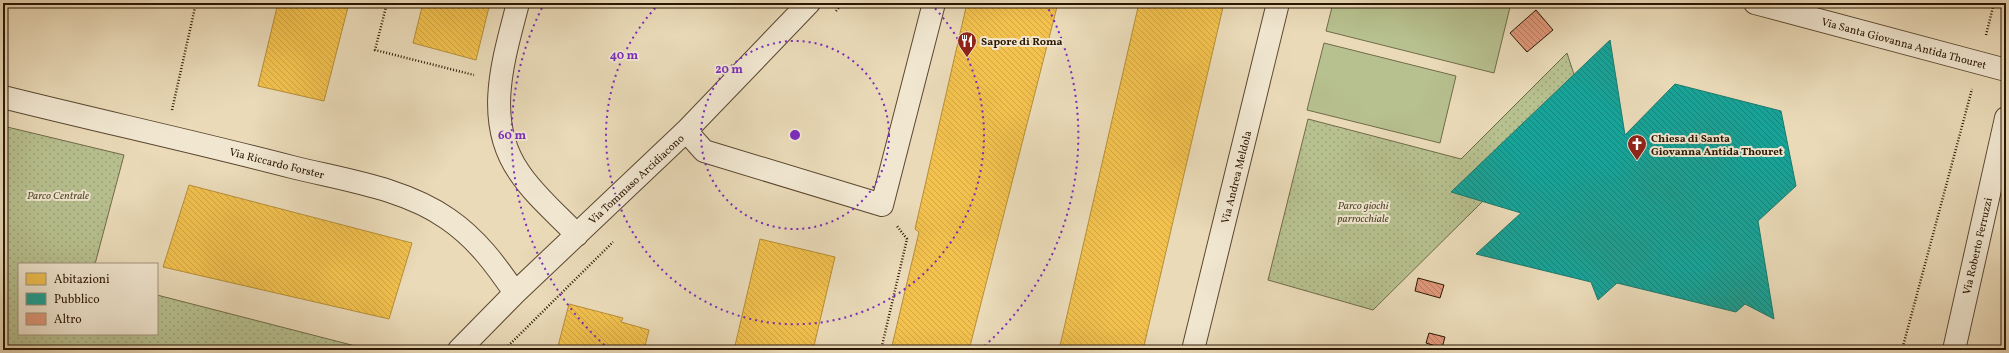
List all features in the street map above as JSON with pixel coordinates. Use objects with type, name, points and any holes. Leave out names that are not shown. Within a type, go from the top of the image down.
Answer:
[{"type":"street","points":[[518,3],[500,81],[500,122],[503,139],[512,159],[529,186],[577,235]]},
{"type":"street","name":"Via Tommaso Arcidiacono","points":[[459,350],[515,293],[686,131],[809,3]]},
{"type":"street","points":[[686,131],[704,151],[882,205],[934,3]]},
{"type":"street","name":"Via Andrea Meldola","points":[[1193,350],[1278,3]]},
{"type":"street","name":"Via Santa Giovanna Antida Thouret","points":[[1755,3],[2006,70]]},
{"type":"street","name":"Via Riccardo Forster","points":[[3,97],[373,187],[418,202],[448,219],[474,240],[493,261],[515,293]]},
{"type":"street","name":"Via Roberto Ferruzzi","points":[[1954,350],[2006,118]]},
{"type":"path","points":[[166,136],[196,3]]},
{"type":"path","points":[[387,3],[375,50],[500,81]]},
{"type":"path","points":[[1902,350],[1994,3]]},
{"type":"path","points":[[881,350],[907,239],[882,205]]},
{"type":"green space","points":[[1333,3],[1511,3],[1494,73],[1326,31]]},
{"type":"green space","points":[[1324,43],[1456,76],[1440,143],[1307,110]]},
{"type":"green space","name":"Parco giochi parrocchiale","points":[[1567,53],[1583,102],[1373,310],[1268,280],[1308,119],[1461,159]]},
{"type":"green space","name":"Parco Centrale","points":[[3,126],[124,155],[95,263],[18,263],[18,335],[158,335],[158,295],[371,350],[3,350]]},
{"type":"building: Abitazioni","points":[[278,3],[349,3],[324,101],[258,86]]},
{"type":"building: Abitazioni","points":[[423,3],[490,3],[476,60],[413,43]]},
{"type":"building: Abitazioni","points":[[967,3],[1058,3],[969,350],[891,350],[919,232],[915,229]]},
{"type":"building: Abitazioni","points":[[1139,3],[1224,3],[1143,350],[1059,350]]},
{"type":"building: Abitazioni","points":[[189,185],[412,243],[389,319],[163,267]]},
{"type":"building: Abitazioni","points":[[760,239],[835,257],[813,350],[734,350]]},
{"type":"building: Abitazioni","points":[[569,304],[623,318],[621,322],[649,330],[644,350],[557,350]]},
{"type":"building: Pubblico","name":"Chiesa di Santa Giovanna Antida Thouret","points":[[1610,40],[1625,135],[1675,84],[1781,111],[1796,186],[1758,221],[1774,319],[1745,304],[1736,312],[1617,283],[1598,300],[1591,282],[1476,254],[1521,213],[1451,192]]},
{"type":"building: Altro","points":[[1536,10],[1553,30],[1527,52],[1510,33]]},
{"type":"building: Altro","points":[[1418,278],[1444,285],[1440,298],[1415,291]]},
{"type":"building: Altro","points":[[1429,333],[1445,337],[1442,348],[1426,343]]},
{"type":"place","name":"Sapore di Roma","points":[[967,58]]},
{"type":"place","name":"Chiesa di Santa Giovanna Antida Thouret","points":[[1637,161]]}]
